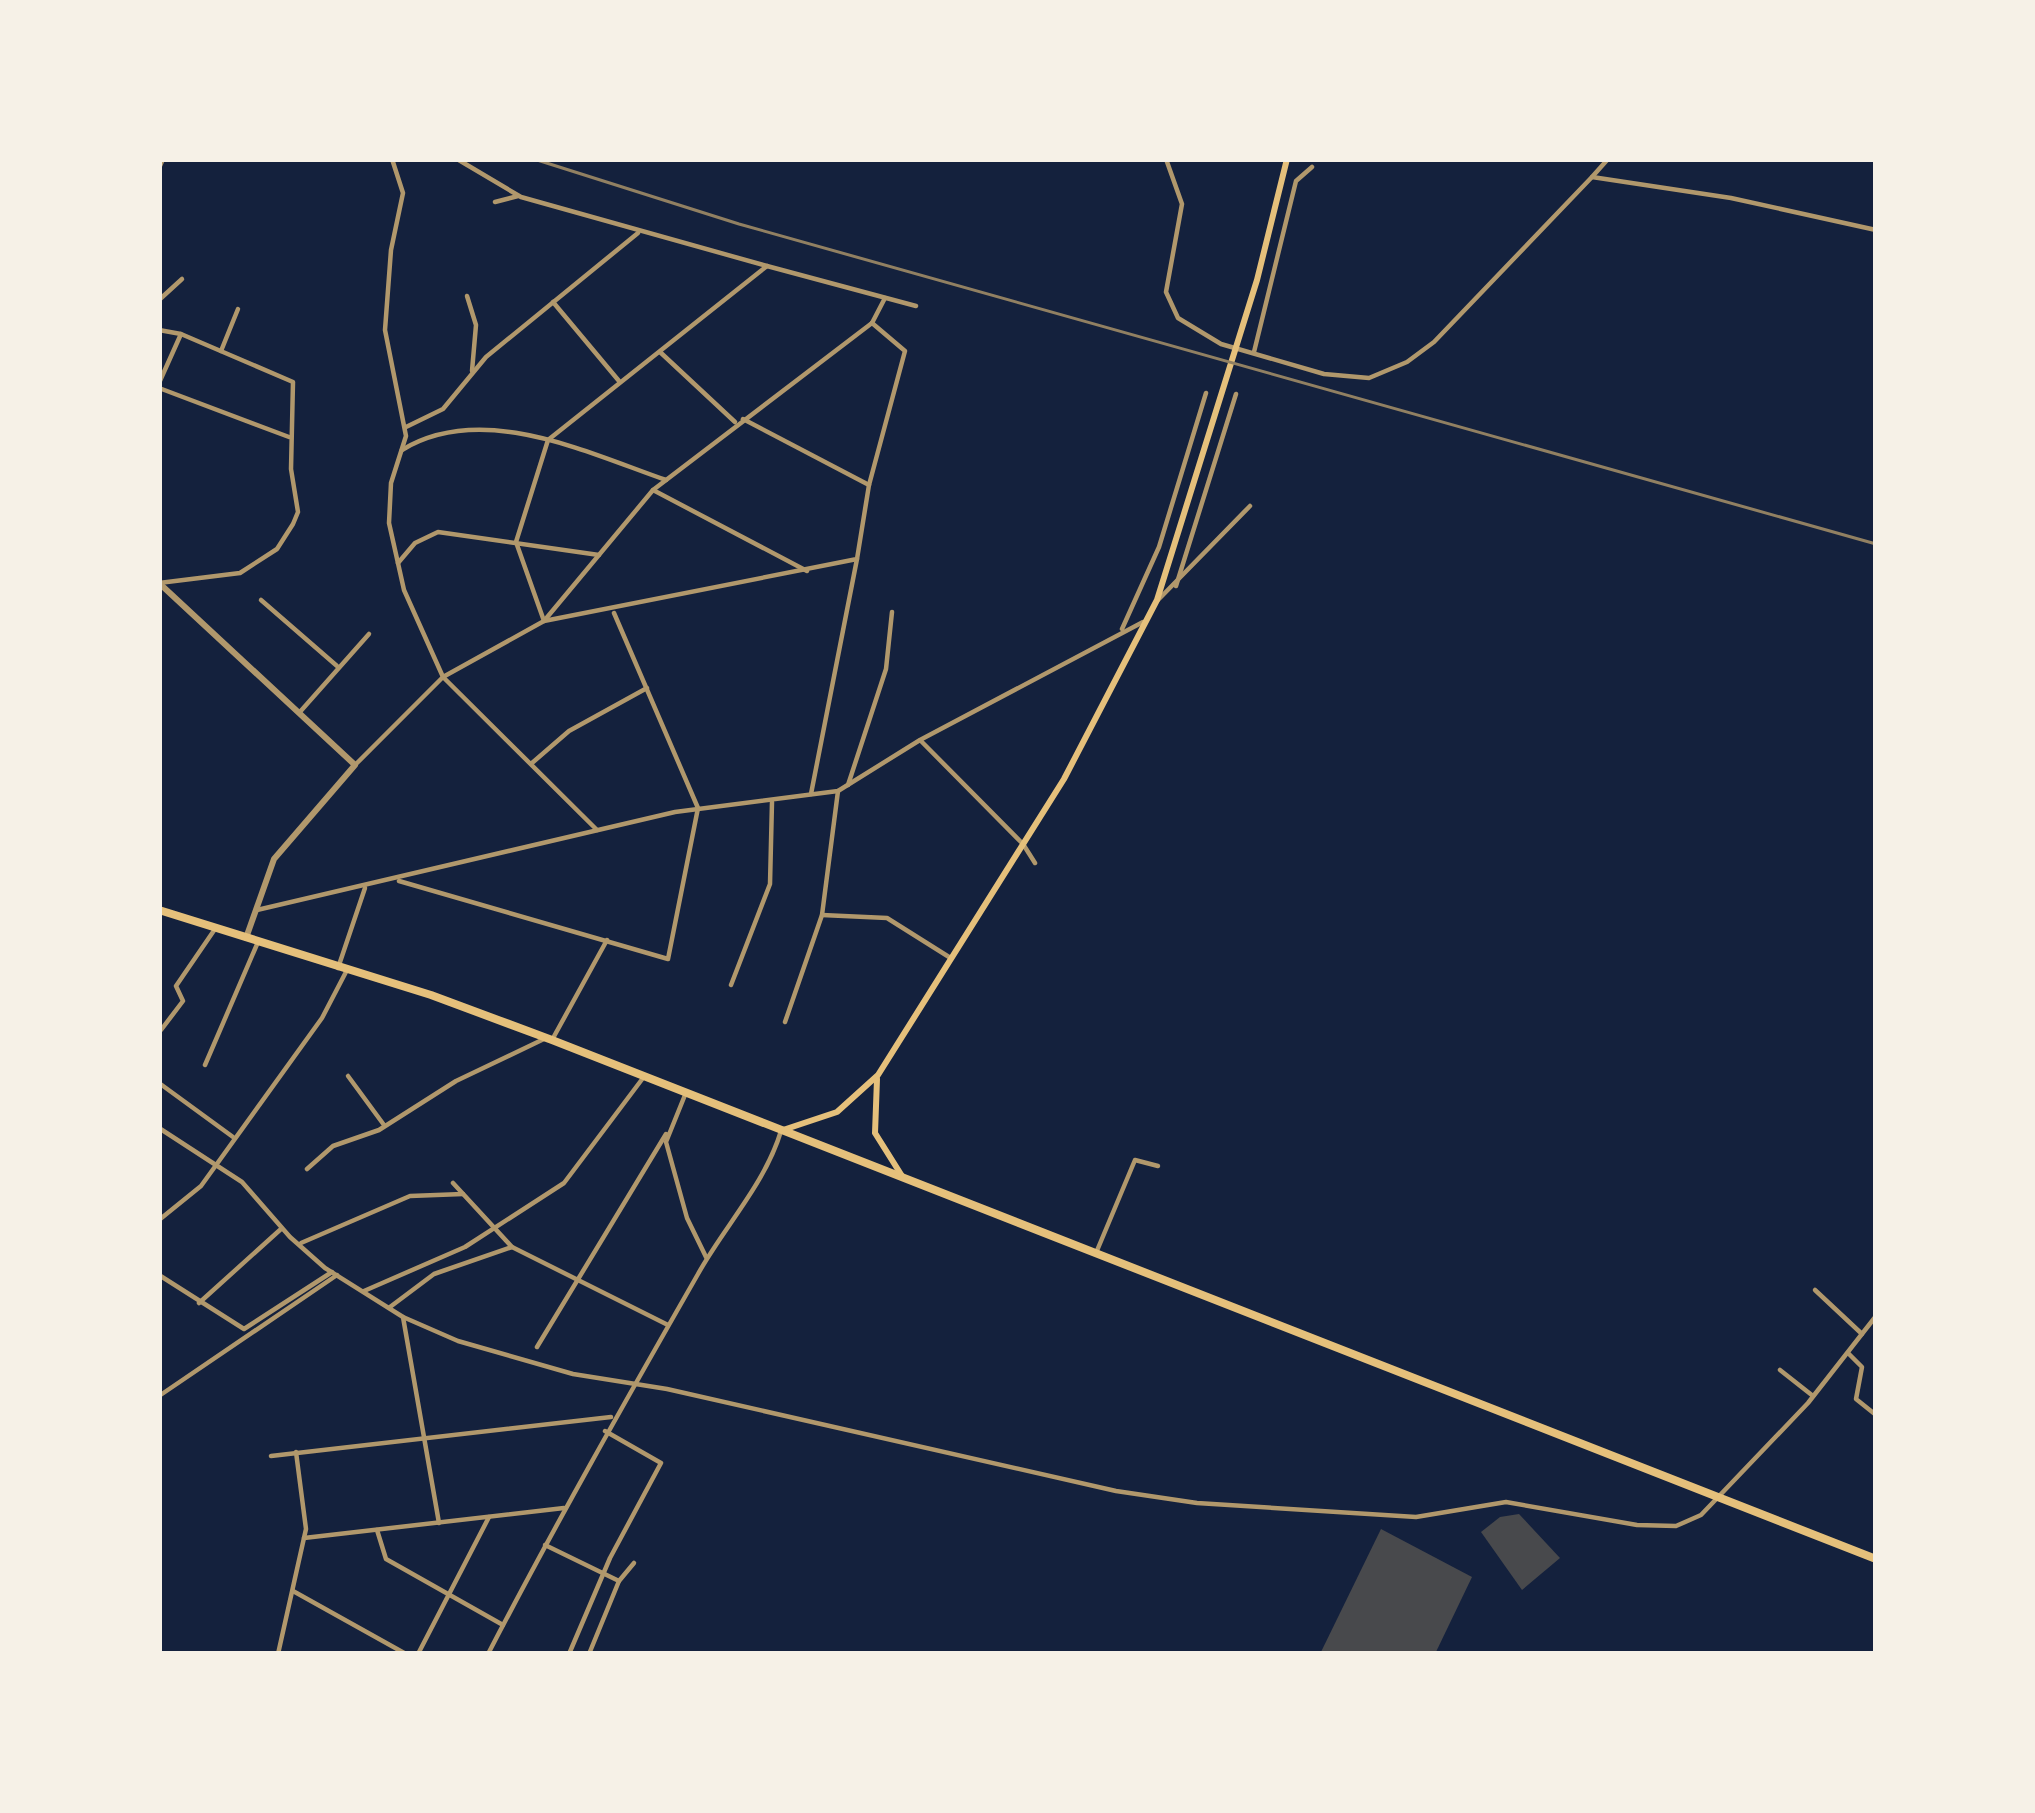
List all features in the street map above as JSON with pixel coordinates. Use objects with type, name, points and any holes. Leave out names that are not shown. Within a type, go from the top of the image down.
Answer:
[{"type":"main road","points":[[782,1130],[837,1112],[878,1075],[1024,844],[1148,620],[1257,280],[1287,159]]},
{"type":"main road","points":[[159,911],[549,1039],[1095,1257],[1876,1558]]},
{"type":"main road","points":[[878,1075],[872,1114],[875,1133],[882,1152],[908,1182]]},
{"type":"street","points":[[159,168],[163,159]]},
{"type":"street","points":[[392,159],[403,193],[391,250],[386,330],[406,427],[389,514],[409,604],[443,677],[598,830]]},
{"type":"street","points":[[457,159],[518,196],[916,306]]},
{"type":"street","points":[[1166,159],[1180,191],[1183,219],[1166,292],[1169,304],[1197,334],[1220,344],[1369,378],[1407,362],[1434,342],[1608,159]]},
{"type":"street","points":[[1254,354],[1296,181],[1312,167]]},
{"type":"street","points":[[1592,177],[1731,198],[1876,230]]},
{"type":"street","points":[[494,202],[518,196]]},
{"type":"street","points":[[406,427],[443,409],[472,370],[640,231]]},
{"type":"street","points":[[544,621],[516,542],[548,440],[767,266]]},
{"type":"street","points":[[159,300],[182,279]]},
{"type":"street","points":[[467,296],[476,325],[472,370]]},
{"type":"street","points":[[544,621],[653,490],[872,323],[885,298]]},
{"type":"street","points":[[554,302],[620,382]]},
{"type":"street","points":[[221,351],[238,309]]},
{"type":"street","points":[[811,794],[869,485],[905,350],[872,323]]},
{"type":"street","points":[[159,330],[181,334],[292,382],[290,437],[298,512],[277,549],[240,573],[159,583]]},
{"type":"street","points":[[181,334],[159,386],[290,437]]},
{"type":"street","points":[[660,352],[740,421],[869,485]]},
{"type":"street","points":[[1120,631],[1138,603],[1159,548],[1206,393]]},
{"type":"street","points":[[1176,586],[1236,394]]},
{"type":"street","points":[[402,449],[433,436],[468,432],[548,440],[666,479]]},
{"type":"street","points":[[653,490],[808,572]]},
{"type":"street","points":[[1157,600],[1176,586],[1250,506]]},
{"type":"street","points":[[398,563],[415,543],[439,532],[599,556]]},
{"type":"street","points":[[246,938],[274,859],[355,765],[443,677],[544,621],[857,559]]},
{"type":"street","points":[[159,583],[355,765]]},
{"type":"street","points":[[261,601],[337,667]]},
{"type":"street","points":[[399,881],[663,959],[673,953],[698,808],[613,610]]},
{"type":"street","points":[[848,785],[886,669],[892,612]]},
{"type":"street","points":[[257,910],[399,881],[698,808],[838,791],[920,740],[1148,620]]},
{"type":"street","points":[[299,713],[369,634]]},
{"type":"street","points":[[531,764],[569,731],[647,688]]},
{"type":"street","points":[[920,740],[1024,844],[1035,863]]},
{"type":"street","points":[[784,1022],[822,915],[838,791]]},
{"type":"street","points":[[731,985],[770,884],[772,802]]},
{"type":"street","points":[[159,1220],[190,1201],[322,1018],[343,969],[365,888]]},
{"type":"street","points":[[822,915],[887,918],[953,959]]},
{"type":"street","points":[[161,1030],[183,1001],[176,986],[215,929]]},
{"type":"street","points":[[307,1169],[333,1146],[385,1126],[456,1081],[549,1039],[608,939]]},
{"type":"street","points":[[206,1065],[258,942]]},
{"type":"street","points":[[348,1076],[385,1126]]},
{"type":"street","points":[[361,1292],[419,1270],[564,1183],[643,1078]]},
{"type":"street","points":[[159,1083],[233,1137]]},
{"type":"street","points":[[537,1347],[685,1095]]},
{"type":"street","points":[[159,1128],[253,1192],[281,1228],[334,1274],[404,1316],[495,1353],[1116,1491],[1197,1503],[1416,1517],[1506,1502],[1655,1527],[1689,1522],[1813,1396],[1876,1316]]},
{"type":"street","points":[[490,1653],[605,1431],[707,1258],[727,1235],[782,1130]]},
{"type":"street","points":[[666,1134],[687,1218],[707,1258]]},
{"type":"street","points":[[1095,1257],[1135,1160],[1158,1166]]},
{"type":"street","points":[[453,1183],[512,1247],[668,1325]]},
{"type":"street","points":[[298,1244],[410,1196],[463,1194]]},
{"type":"street","points":[[199,1303],[281,1228]]},
{"type":"street","points":[[389,1307],[434,1274],[512,1247]]},
{"type":"street","points":[[159,1275],[237,1326],[253,1327],[334,1274]]},
{"type":"street","points":[[159,1396],[334,1274]]},
{"type":"street","points":[[1815,1290],[1862,1334]]},
{"type":"street","points":[[404,1316],[439,1522]]},
{"type":"street","points":[[1848,1352],[1862,1366],[1856,1400],[1876,1415]]},
{"type":"street","points":[[1780,1370],[1813,1396]]},
{"type":"street","points":[[272,1456],[613,1417]]},
{"type":"street","points":[[569,1654],[603,1574],[661,1463],[605,1431]]},
{"type":"street","points":[[278,1654],[304,1538],[296,1452]]},
{"type":"street","points":[[304,1538],[564,1508]]},
{"type":"street","points":[[418,1654],[489,1517]]},
{"type":"street","points":[[377,1530],[386,1559],[503,1625]]},
{"type":"street","points":[[545,1545],[619,1581]]},
{"type":"street","points":[[589,1654],[619,1581],[634,1563]]},
{"type":"street","points":[[293,1592],[406,1654]]},
{"type":"street","points":[[577,1634],[595,1642]]},
{"type":"building","points":[[1519,1514],[1560,1558],[1522,1590],[1481,1532],[1500,1517]]},
{"type":"building","points":[[1381,1529],[1472,1577],[1435,1654],[1320,1654]]},
{"type":"railway","points":[[534,159],[739,224],[1876,544]]}]
